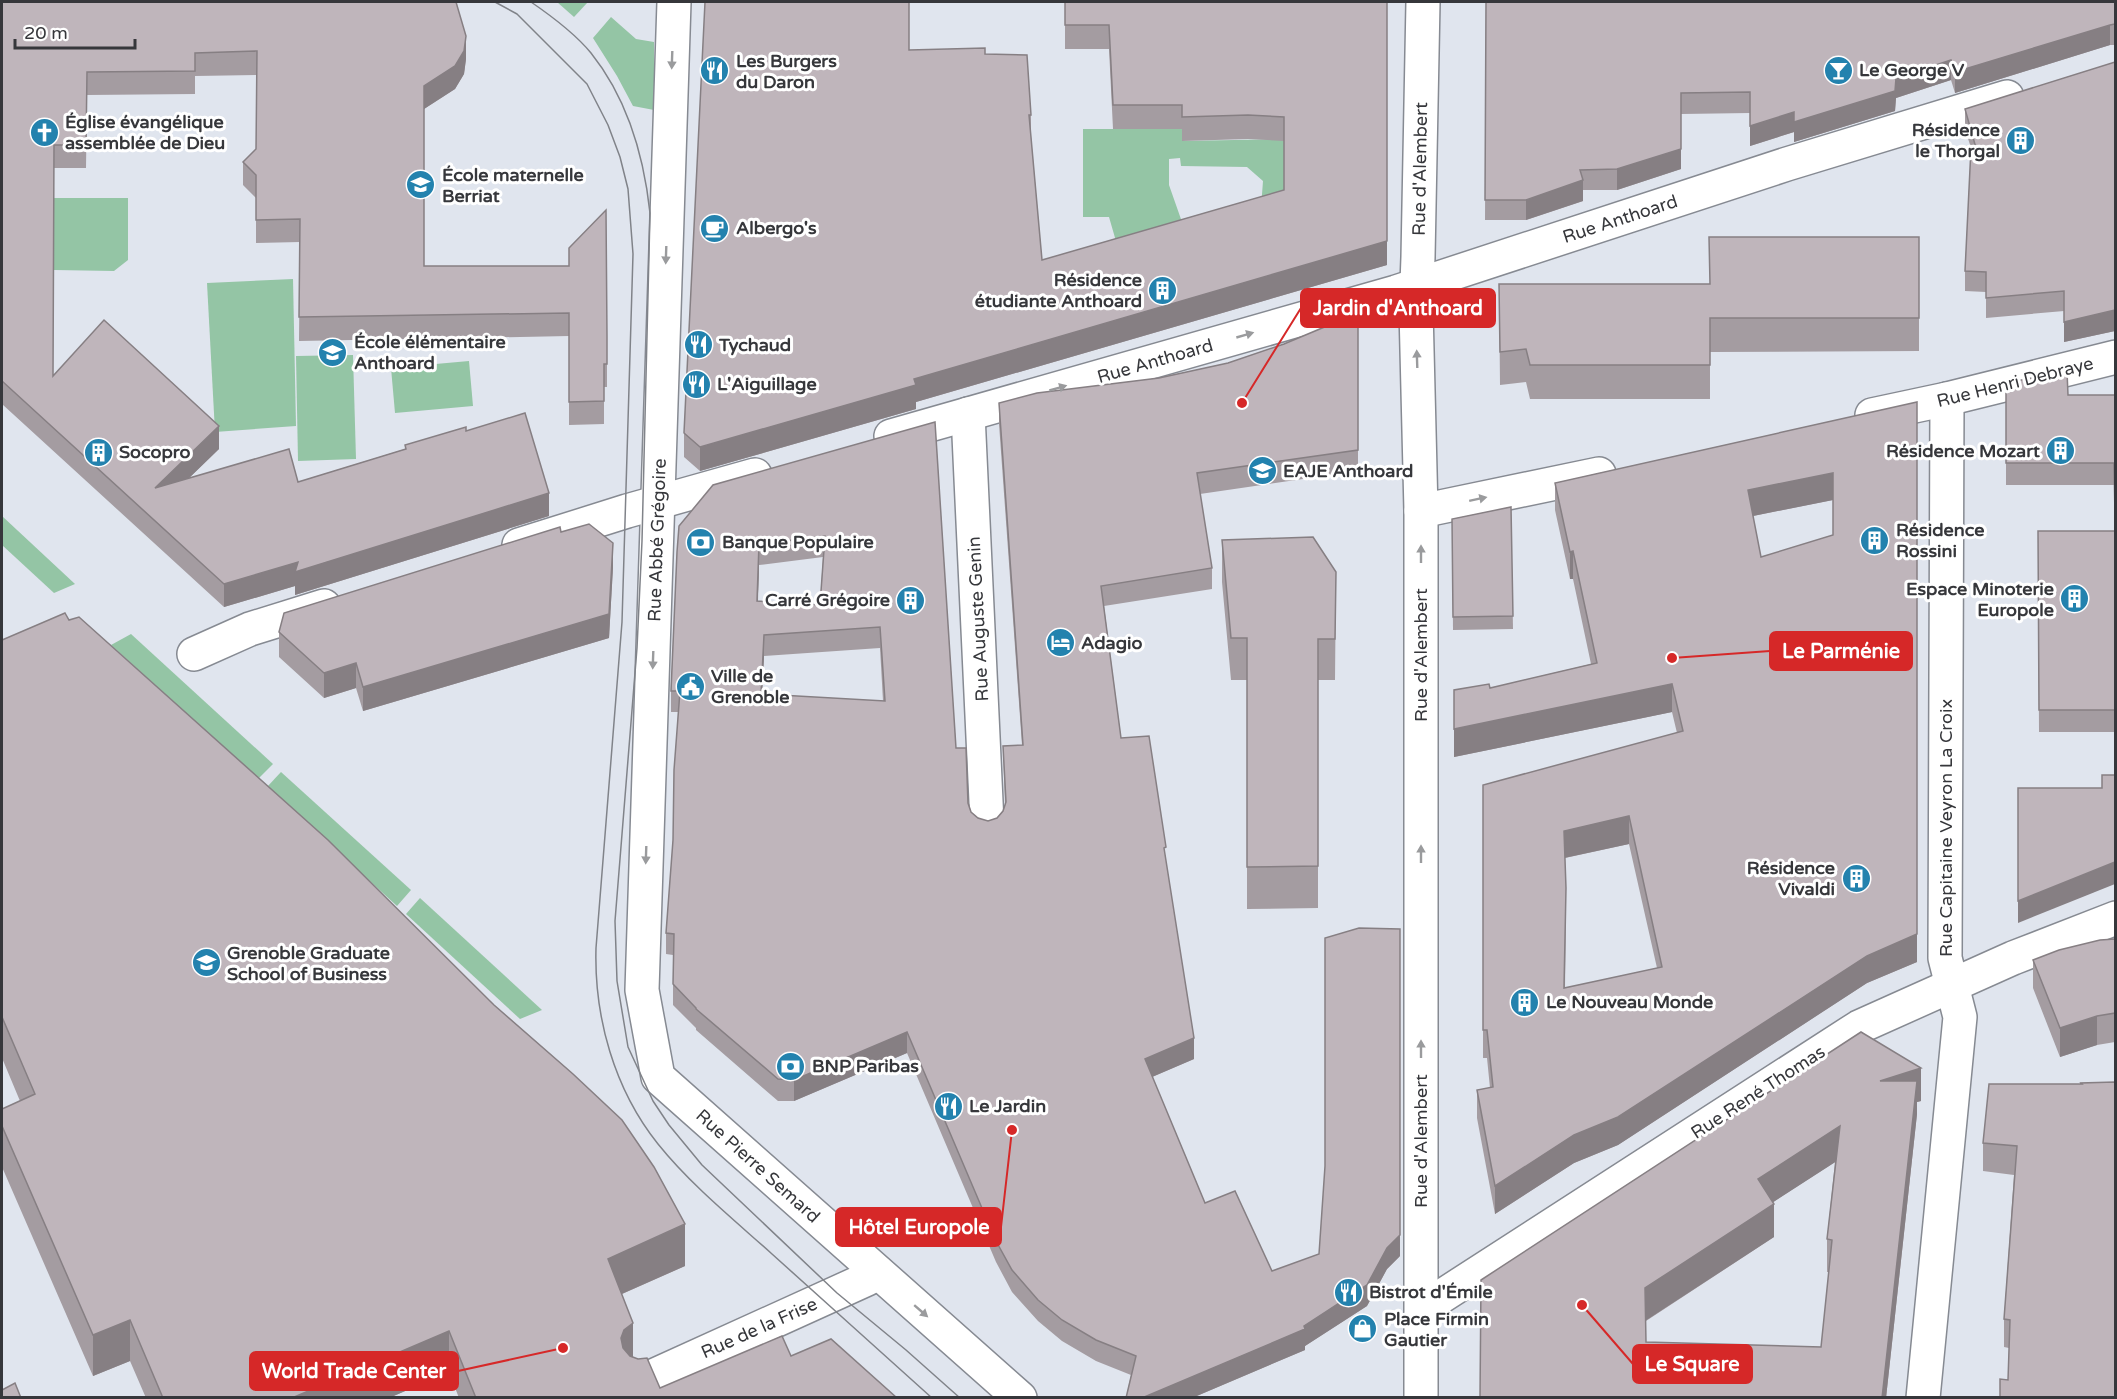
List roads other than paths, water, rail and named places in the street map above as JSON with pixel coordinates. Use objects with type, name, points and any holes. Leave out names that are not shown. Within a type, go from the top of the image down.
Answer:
[{"type":"street","name":"Rue Abbé Grégoire","points":[[658,1077],[642,990],[674,2]]},
{"type":"street","name":"Rue d'Alembert","points":[[1422,1309],[1421,512],[1416,310],[1423,2]]},
{"type":"street","name":"Rue Anthoard","points":[[868,442],[1385,295],[1787,164],[2036,88]]},
{"type":"street","name":"Rue Henri Debraye","points":[[1842,422],[1947,399],[2115,357]]},
{"type":"street","name":"Rue Capitaine Veyron La Croix","points":[[1923,1398],[1960,1017],[1945,958],[1947,399]]},
{"type":"street","name":"Rue Auguste Genin","points":[[968,414],[987,823]]},
{"type":"street","points":[[1421,512],[1633,466]]},
{"type":"street","points":[[496,552],[779,468]]},
{"type":"street","points":[[194,654],[250,629],[351,598]]},
{"type":"street","name":"Rue René Thomas","points":[[1422,1309],[1859,1027],[1951,985],[2115,918]]},
{"type":"street","name":"Rue Pierre Semard","points":[[658,1077],[1020,1398]]},
{"type":"street","name":"Rue de la Frise","points":[[640,1382],[867,1280],[877,1272]]},
{"type":"street","points":[[1421,1398],[1422,1309]]},
{"type":"tram line","points":[[495,2],[517,14],[587,84],[608,125],[620,157],[628,189],[633,254],[622,622],[596,948],[599,1000],[610,1051],[629,1100],[658,1144],[684,1174],[932,1398]]},
{"type":"tram line","points":[[531,2],[585,46],[604,70],[615,89],[638,150],[650,213],[642,541],[637,648],[615,921],[617,981],[628,1047],[653,1101],[669,1125],[702,1165],[837,1293],[960,1398]]},
{"type":"place","name":"Le George V","points":[[1838,70]]},
{"type":"place","name":"Les Burgers du Daron","points":[[715,71]]},
{"type":"place","name":"Église évangélique assemblée de Dieu","points":[[44,132]]},
{"type":"place","name":"Résidence le Thorgal","points":[[2021,140]]},
{"type":"place","name":"École maternelle Berriat","points":[[421,185]]},
{"type":"place","name":"Albergo's","points":[[715,228]]},
{"type":"place","name":"Résidence étudiante Anthoard","points":[[1163,290]]},
{"type":"place","name":"Tychaud","points":[[698,345]]},
{"type":"place","name":"École élémentaire Anthoard","points":[[333,352]]},
{"type":"place","name":"L'Aiguillage","points":[[696,384]]},
{"type":"place","name":"Jardin d'Anthoard","points":[[1242,403]]},
{"type":"place","name":"Résidence Mozart","points":[[2061,451]]},
{"type":"place","name":"Socopro","points":[[98,452]]},
{"type":"place","name":"EAJE Anthoard","points":[[1262,471]]},
{"type":"place","name":"Résidence Rossini","points":[[1875,540]]},
{"type":"place","name":"Banque Populaire","points":[[701,542]]},
{"type":"place","name":"Espace Minoterie Europole","points":[[2075,599]]},
{"type":"place","name":"Carré Grégoire","points":[[911,600]]},
{"type":"place","name":"Adagio","points":[[1060,643]]},
{"type":"place","name":"Le Parménie","points":[[1672,658]]},
{"type":"place","name":"Ville de Grenoble","points":[[690,686]]},
{"type":"place","name":"Résidence Vivaldi","points":[[1856,878]]},
{"type":"place","name":"Grenoble Graduate School of Business","points":[[206,963]]},
{"type":"place","name":"Le Nouveau Monde","points":[[1525,1002]]},
{"type":"place","name":"BNP Paribas","points":[[791,1066]]},
{"type":"place","name":"Le Jardin","points":[[948,1106]]},
{"type":"place","name":"Hôtel Europole","points":[[1012,1130]]},
{"type":"place","name":"Bistrot d'Émile","points":[[1348,1292]]},
{"type":"place","name":"Le Square","points":[[1582,1305]]},
{"type":"place","name":"Place Firmin Gautier","points":[[1363,1329]]},
{"type":"place","name":"World Trade Center","points":[[563,1348]]}]
